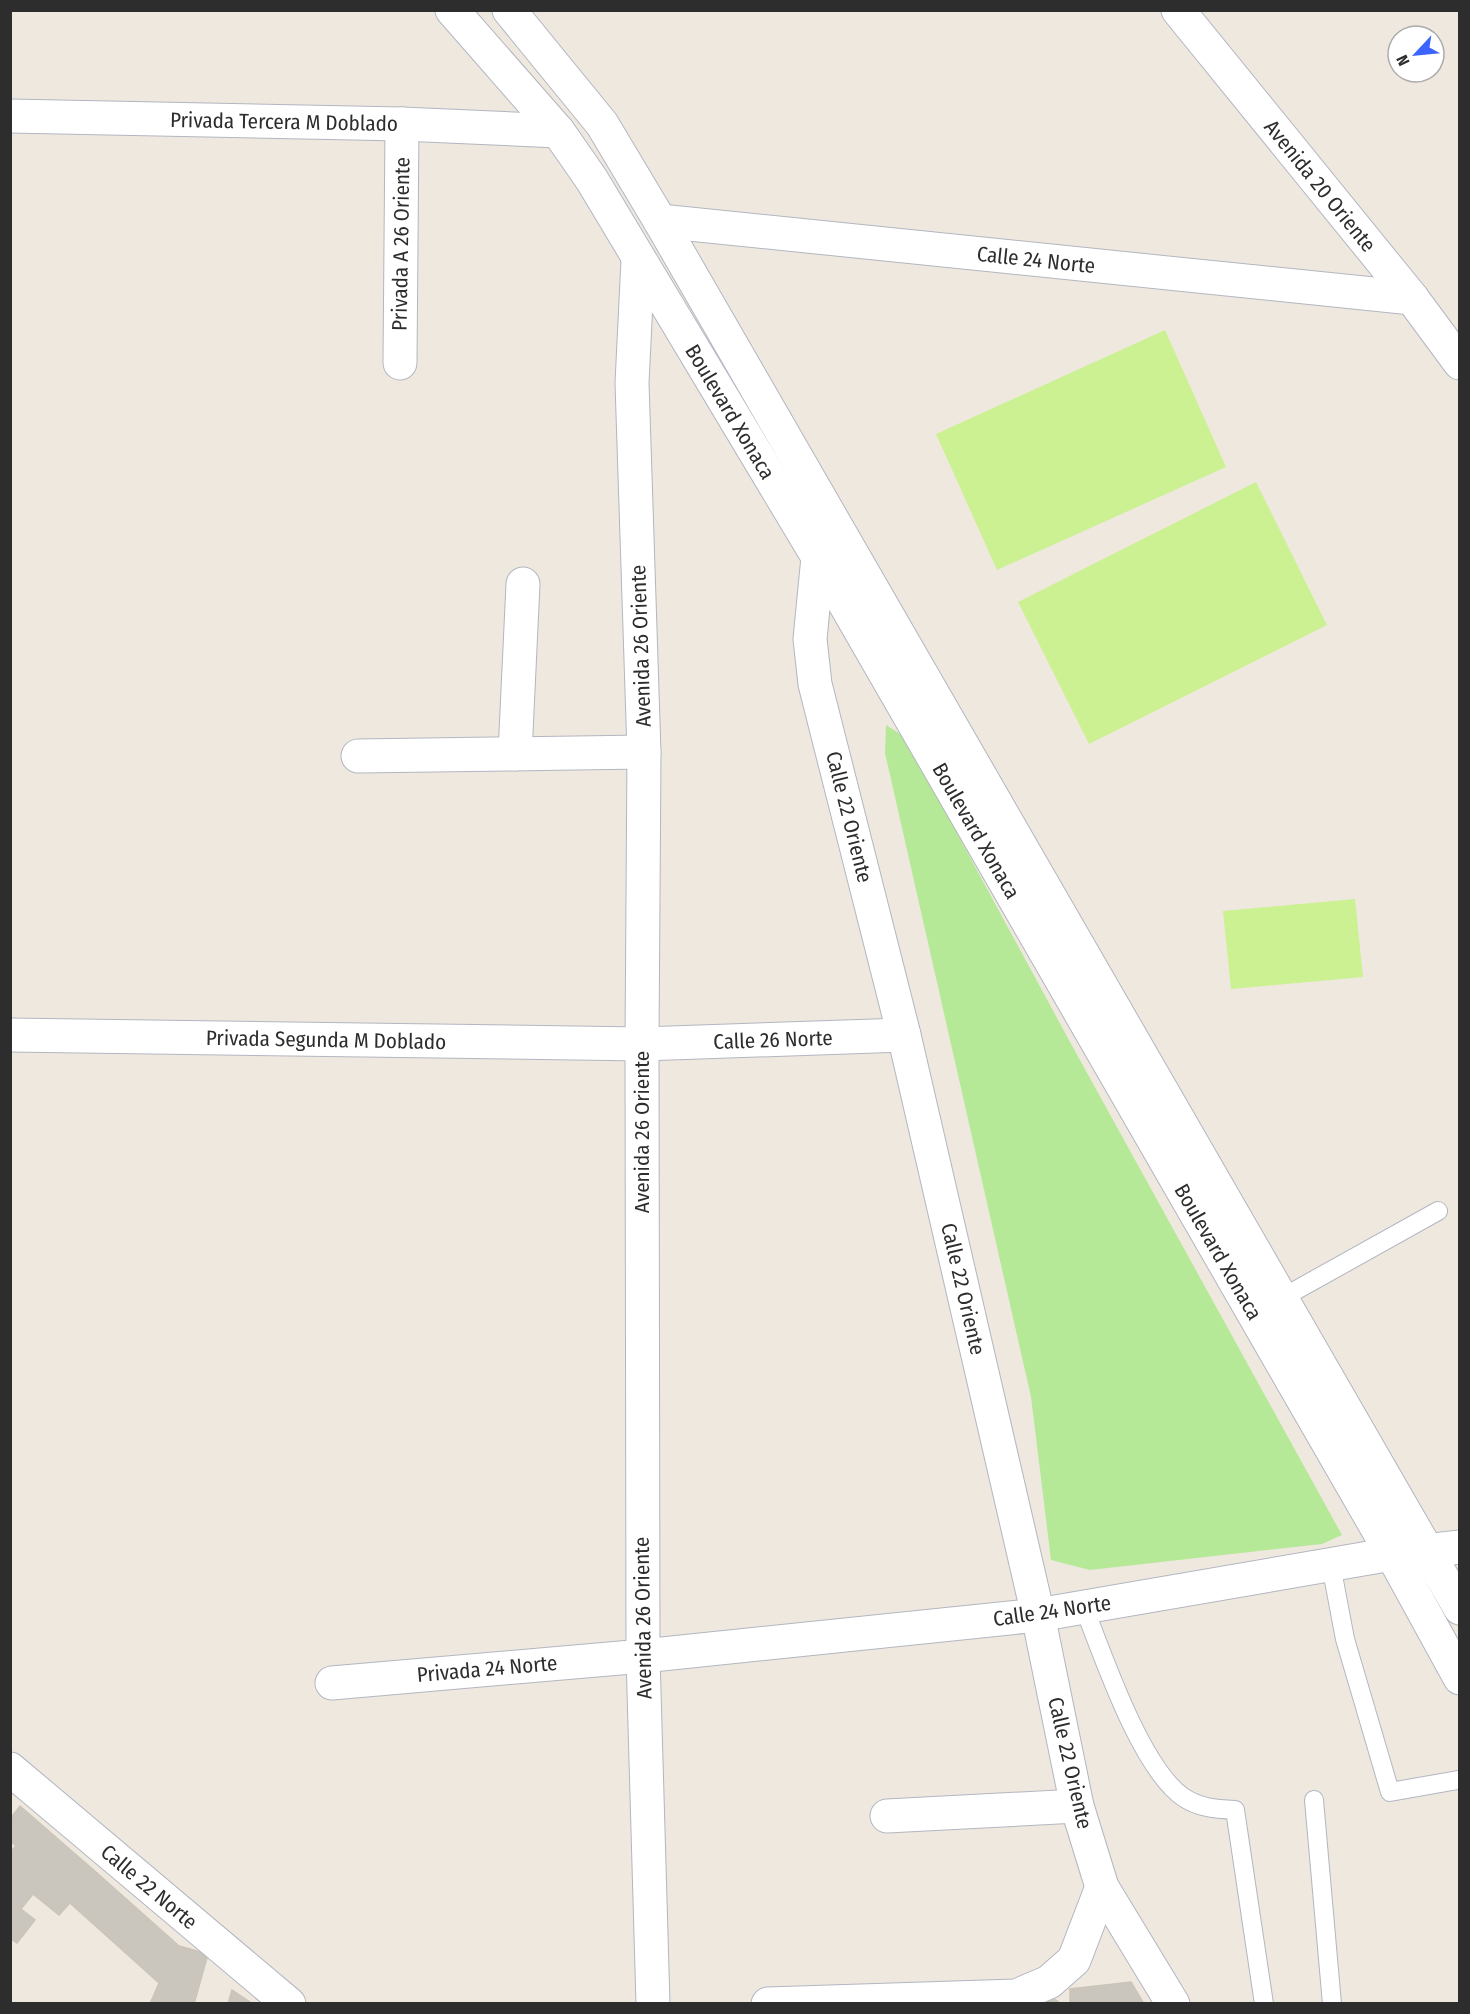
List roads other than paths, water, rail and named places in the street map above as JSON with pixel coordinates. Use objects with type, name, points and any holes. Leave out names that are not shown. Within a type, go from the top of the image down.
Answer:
[{"type":"street","name":"Boulevard Xonaca","points":[[452,10],[558,131],[592,180],[818,557],[1392,1554],[1460,1678]]},
{"type":"street","name":"Boulevard Xonaca","points":[[509,10],[602,124],[660,221],[1460,1608]]},
{"type":"street","name":"Avenida 20 Oriente","points":[[1178,10],[1412,298],[1460,363]]},
{"type":"street","name":"Privada Tercera M Doblado","points":[[10,116],[402,124],[558,131]]},
{"type":"street","name":"Privada A 26 Oriente","points":[[400,363],[402,124]]},
{"type":"street","name":"Calle 24 Norte","points":[[660,221],[1412,298]]},
{"type":"street","name":"Avenida 26 Oriente","points":[[638,260],[632,383],[644,752],[643,1656],[653,2004]]},
{"type":"street","name":"Calle 22 Oriente","points":[[818,557],[810,639],[814,684],[904,1035],[1038,1615],[1077,1806],[1102,1887],[1173,2004]]},
{"type":"street","points":[[515,754],[523,584]]},
{"type":"street","points":[[358,756],[644,752]]},
{"type":"street","name":"Privada Segunda M Doblado","points":[[10,1035],[642,1044]]},
{"type":"street","name":"Calle 26 Norte","points":[[642,1044],[904,1035]]},
{"type":"street","name":"Calle 24 Norte","points":[[643,1656],[1038,1615],[1392,1554],[1460,1547]]},
{"type":"street","name":"Privada 24 Norte","points":[[332,1683],[643,1656]]},
{"type":"street","name":"Calle 22 Norte","points":[[10,1769],[289,2004]]},
{"type":"street","points":[[887,1816],[1077,1806]]},
{"type":"street","points":[[768,2004],[943,2001],[1016,1996],[1049,1982],[1074,1960],[1102,1887]]},
{"type":"lane","points":[[1282,1298],[1438,1211]]},
{"type":"lane","points":[[1331,1565],[1345,1639],[1390,1792],[1459,1778]]},
{"type":"lane","points":[[1084,1607],[1139,1739],[1163,1779],[1182,1797],[1205,1808],[1235,1810],[1264,2004]]},
{"type":"lane","points":[[1314,1800],[1332,2004]]}]
